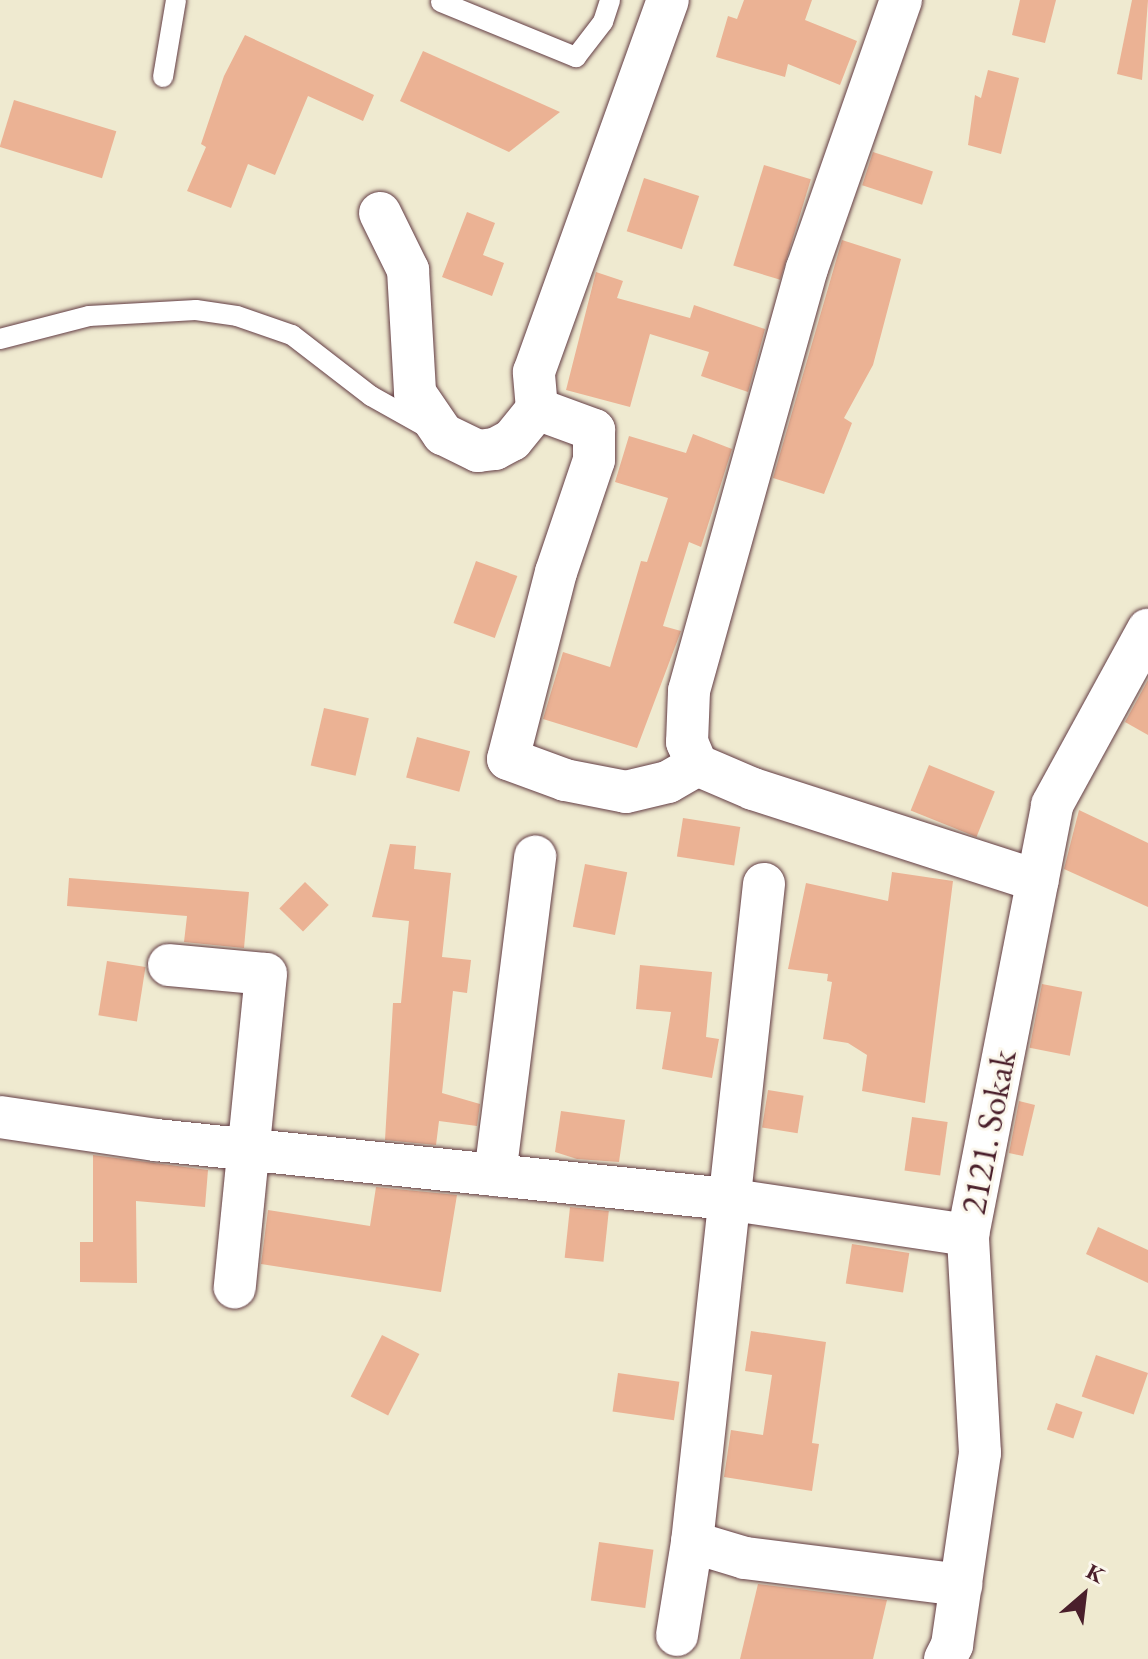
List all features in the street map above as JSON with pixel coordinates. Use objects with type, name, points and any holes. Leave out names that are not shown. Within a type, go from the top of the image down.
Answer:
[{"type":"street","points":[[380,213],[408,270],[415,393],[443,434],[478,451],[495,449],[512,440],[537,409],[534,372],[668,0]]},
{"type":"street","points":[[901,0],[807,268],[689,691],[687,742],[697,765],[784,800],[1037,881]]},
{"type":"street","points":[[537,409],[594,430],[594,460],[556,572],[508,759],[565,780],[626,792],[668,782],[697,765]]},
{"type":"street","name":"2121. Sokak","points":[[945,1659],[952,1645],[980,1453],[968,1235],[1037,881],[1052,805],[1148,630]]},
{"type":"street","points":[[495,1175],[535,857]]},
{"type":"street","points":[[677,1635],[692,1542],[727,1199],[764,884]]},
{"type":"street","points":[[169,965],[266,974],[235,1287]]},
{"type":"street","points":[[0,1117],[248,1150],[727,1199],[968,1235]]},
{"type":"street","points":[[692,1542],[745,1558],[961,1585]]},
{"type":"lane","points":[[163,77],[176,0]]},
{"type":"lane","points":[[441,2],[543,47],[576,57],[603,22],[610,0]]},
{"type":"lane","points":[[0,339],[89,316],[196,310],[237,316],[292,335],[371,396],[443,434]]},
{"type":"building","points":[[744,0],[812,0],[805,20],[857,41],[840,85],[788,64],[785,77],[716,57],[728,16],[737,19]]},
{"type":"building","points":[[1020,0],[1056,0],[1045,43],[1012,35]]},
{"type":"building","points":[[1132,0],[1148,0],[1142,80],[1117,74]]},
{"type":"building","points":[[245,35],[374,95],[363,121],[308,96],[275,175],[248,164],[231,208],[187,191],[206,147],[201,144],[224,76]]},
{"type":"building","points":[[423,51],[560,112],[509,152],[400,101]]},
{"type":"building","points":[[988,70],[1019,78],[1001,154],[968,145],[975,95],[981,98]]},
{"type":"building","points":[[14,100],[116,131],[102,178],[0,147]]},
{"type":"building","points":[[873,152],[933,171],[922,205],[862,185]]},
{"type":"building","points":[[764,165],[811,179],[780,280],[733,265]]},
{"type":"building","points":[[644,178],[699,196],[682,249],[627,231]]},
{"type":"building","points":[[467,212],[495,223],[483,255],[504,263],[492,296],[442,277]]},
{"type":"building","points":[[842,240],[901,259],[873,365],[844,418],[852,423],[824,494],[773,478]]},
{"type":"building","points":[[596,272],[623,281],[617,298],[690,318],[694,305],[765,329],[748,392],[701,376],[709,352],[650,334],[630,407],[566,390]]},
{"type":"building","points":[[693,434],[732,449],[701,547],[689,542],[663,626],[681,631],[637,748],[543,719],[563,652],[610,667],[641,561],[647,562],[668,498],[615,482],[629,436],[686,453]]},
{"type":"building","points":[[476,561],[517,576],[495,638],[453,623]]},
{"type":"building","points":[[1148,680],[1148,735],[1125,722]]},
{"type":"building","points":[[324,708],[369,718],[356,776],[311,765]]},
{"type":"building","points":[[417,737],[470,751],[459,792],[406,778]]},
{"type":"building","points":[[929,765],[995,792],[976,837],[911,810]]},
{"type":"building","points":[[1079,810],[1148,843],[1148,907],[1064,869]]},
{"type":"building","points":[[683,818],[740,827],[734,866],[677,857]]},
{"type":"building","points":[[390,844],[416,846],[414,869],[451,873],[442,957],[471,960],[467,993],[453,991],[442,1093],[480,1104],[477,1126],[439,1121],[436,1145],[385,1140],[393,1003],[401,1003],[409,921],[372,917]]},
{"type":"building","points":[[585,864],[627,872],[615,935],[573,927]]},
{"type":"building","points":[[892,872],[953,881],[925,1103],[862,1091],[867,1055],[848,1043],[823,1039],[832,982],[827,981],[828,974],[788,969],[806,883],[888,901]]},
{"type":"building","points":[[69,878],[249,892],[244,948],[184,942],[187,916],[67,906]]},
{"type":"building","points":[[305,882],[329,905],[303,932],[279,909]]},
{"type":"building","points":[[107,961],[146,967],[137,1021],[98,1015]]},
{"type":"building","points":[[640,965],[712,972],[706,1037],[719,1039],[712,1078],[662,1069],[671,1012],[636,1009]]},
{"type":"building","points":[[1042,984],[1082,992],[1070,1056],[1030,1048]]},
{"type":"building","points":[[768,1090],[804,1096],[798,1133],[762,1128]]},
{"type":"building","points":[[1019,1101],[1035,1105],[1023,1156],[1009,1153]]},
{"type":"building","points":[[561,1111],[625,1120],[619,1162],[577,1159],[555,1152]]},
{"type":"building","points":[[912,1117],[948,1122],[940,1175],[904,1170]]},
{"type":"building","points":[[93,1155],[208,1170],[205,1207],[136,1201],[137,1283],[80,1282],[80,1242],[93,1242]]},
{"type":"building","points":[[376,1187],[457,1195],[441,1292],[261,1264],[268,1210],[370,1226]]},
{"type":"building","points":[[570,1207],[609,1211],[603,1262],[565,1258]]},
{"type":"building","points":[[1098,1227],[1148,1250],[1148,1283],[1086,1254]]},
{"type":"building","points":[[852,1244],[909,1253],[903,1293],[846,1284]]},
{"type":"building","points":[[751,1331],[826,1342],[812,1443],[819,1444],[812,1491],[724,1477],[731,1430],[763,1435],[772,1375],[745,1371]]},
{"type":"building","points":[[382,1335],[419,1354],[388,1416],[351,1396]]},
{"type":"building","points":[[1096,1355],[1148,1373],[1134,1415],[1082,1397]]},
{"type":"building","points":[[618,1373],[679,1382],[674,1420],[613,1412]]},
{"type":"building","points":[[1056,1403],[1082,1412],[1073,1439],[1047,1429]]},
{"type":"building","points":[[599,1542],[653,1550],[645,1608],[591,1600]]},
{"type":"building","points":[[758,1584],[887,1600],[873,1659],[740,1659]]}]
